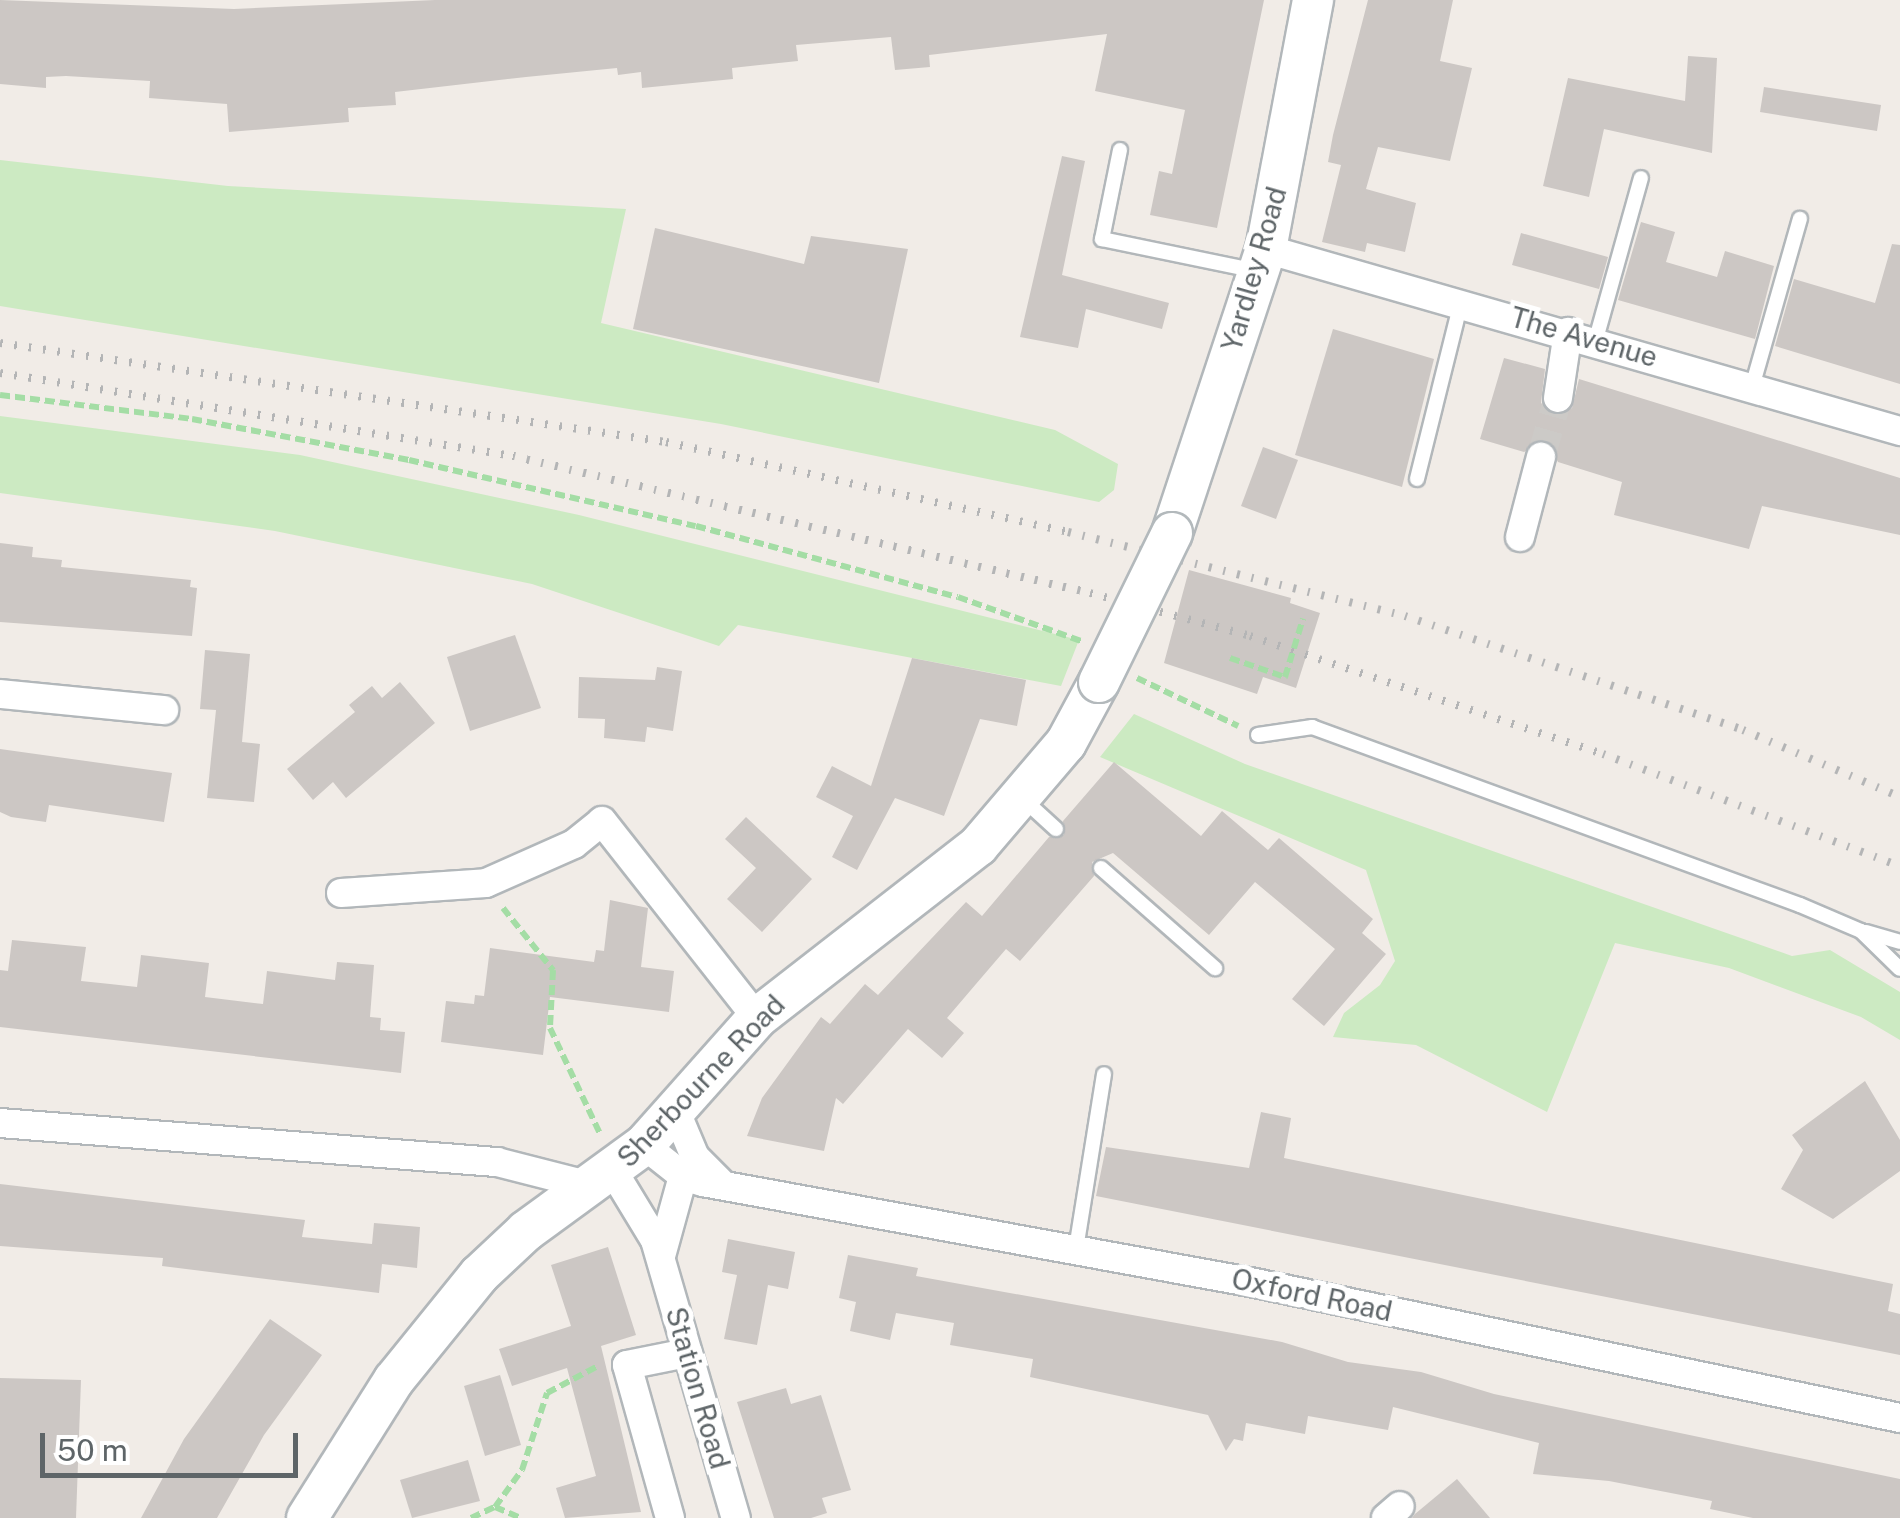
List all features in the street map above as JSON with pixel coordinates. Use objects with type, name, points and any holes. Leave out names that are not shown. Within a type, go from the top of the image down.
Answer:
[{"type":"main road","name":"Yardley Road","points":[[1108,669],[1172,533],[1262,260],[1312,0]]},
{"type":"main road","name":"Sherbourne Road","points":[[616,1168],[676,1112],[757,1018],[978,846],[1066,742],[1108,669]]},
{"type":"main road","points":[[306,1518],[394,1380],[480,1275],[616,1168]]},
{"type":"street","name":"The Avenue","points":[[1262,260],[1462,302],[1900,431]]},
{"type":"street","points":[[1558,398],[1568,332]]},
{"type":"street","points":[[1520,537],[1541,456]]},
{"type":"street","points":[[0,694],[164,710]]},
{"type":"street","points":[[341,892],[486,883],[574,844],[602,821],[757,1018]]},
{"type":"street","points":[[676,1112],[694,1158],[721,1183]]},
{"type":"street","name":"Sherbourne Road","points":[[0,1123],[616,1168]]},
{"type":"street","name":"Oxford Road","points":[[616,1168],[683,1176],[1076,1249],[1900,1418]]},
{"type":"street","name":"Station Road","points":[[616,1168],[661,1258],[736,1518]]},
{"type":"street","points":[[661,1258],[683,1176]]},
{"type":"street","points":[[670,1518],[628,1366],[687,1353]]},
{"type":"lane","points":[[1120,150],[1102,239],[1262,260]]},
{"type":"lane","points":[[1596,340],[1641,178]]},
{"type":"lane","points":[[1752,387],[1800,219]]},
{"type":"lane","points":[[1417,480],[1462,302]]},
{"type":"lane","points":[[1258,735],[1312,728],[1900,942]]},
{"type":"lane","points":[[1021,797],[1056,829]]},
{"type":"lane","points":[[1101,868],[1215,968]]},
{"type":"lane","points":[[1861,930],[1900,969]]},
{"type":"lane","points":[[1076,1249],[1104,1074]]},
{"type":"path","points":[[0,395],[210,422],[658,517],[958,597],[1258,735]]},
{"type":"path","points":[[1230,658],[1286,676],[1303,619]]},
{"type":"path","points":[[486,883],[511,924],[553,970],[550,1028],[616,1168]]},
{"type":"path","points":[[470,1518],[496,1507],[522,1470],[547,1394],[607,1361],[628,1366]]},
{"type":"path","points":[[496,1507],[521,1518]]},
{"type":"green space","points":[[0,160],[228,186],[626,209],[601,323],[1055,430],[1118,464],[1114,490],[1099,502],[721,424],[0,306]]},
{"type":"green space","points":[[0,416],[300,455],[579,515],[1079,640],[1061,686],[738,625],[719,646],[532,584],[275,531],[0,493]]},
{"type":"green space","points":[[1134,714],[1245,764],[1792,956],[1830,950],[1900,992],[1900,1040],[1861,1017],[1729,968],[1615,943],[1547,1112],[1416,1045],[1333,1037],[1344,1013],[1380,985],[1395,961],[1366,870],[1100,757]]},
{"type":"building","points":[[0,0],[234,9],[435,0],[1264,0],[1217,228],[1150,215],[1159,171],[1172,174],[1185,110],[1095,91],[1107,34],[929,55],[930,67],[895,70],[891,37],[796,45],[798,61],[732,68],[733,79],[642,88],[641,72],[618,75],[617,68],[526,77],[395,92],[396,105],[348,108],[349,122],[229,132],[227,104],[149,98],[150,81],[66,76],[46,77],[46,88],[0,84]]},
{"type":"building","points":[[1368,0],[1453,0],[1440,61],[1472,68],[1450,161],[1378,147],[1366,189],[1416,203],[1405,252],[1367,243],[1365,252],[1322,242],[1341,165],[1328,162],[1333,135]]},
{"type":"building","points":[[1688,56],[1717,58],[1712,153],[1604,129],[1589,197],[1543,186],[1568,78],[1685,101]]},
{"type":"building","points":[[1764,87],[1881,105],[1877,131],[1760,112]]},
{"type":"building","points":[[1062,156],[1085,161],[1062,275],[1169,303],[1162,329],[1086,309],[1078,348],[1020,337]]},
{"type":"building","points":[[1641,222],[1675,232],[1666,262],[1717,277],[1725,251],[1774,266],[1755,339],[1618,300]]},
{"type":"building","points":[[655,228],[804,264],[811,236],[908,249],[879,383],[633,329]]},
{"type":"building","points":[[1521,233],[1608,257],[1599,289],[1512,265]]},
{"type":"building","points":[[1892,244],[1900,245],[1900,384],[1775,346],[1794,279],[1875,303]]},
{"type":"building","points":[[1333,329],[1434,359],[1402,487],[1295,455]]},
{"type":"building","points":[[1504,358],[1545,369],[1541,403],[1554,415],[1572,408],[1579,379],[1900,478],[1900,535],[1762,506],[1749,549],[1614,515],[1622,482],[1558,462],[1546,440],[1524,452],[1480,439]]},
{"type":"building","points":[[1263,447],[1298,460],[1276,519],[1241,506]]},
{"type":"building","points":[[0,543],[33,547],[32,557],[62,560],[61,567],[191,580],[190,587],[197,588],[192,636],[0,622]]},
{"type":"building","points":[[1189,570],[1291,598],[1290,603],[1320,613],[1296,688],[1263,677],[1257,694],[1164,663]]},
{"type":"building","points":[[515,635],[541,708],[470,731],[447,657]]},
{"type":"building","points":[[205,650],[250,654],[242,742],[260,744],[254,802],[207,798],[216,710],[200,709]]},
{"type":"building","points":[[912,658],[1026,680],[1017,726],[980,719],[944,816],[895,798],[857,870],[832,857],[853,816],[816,797],[832,766],[871,786]]},
{"type":"building","points":[[657,667],[682,671],[673,731],[647,727],[645,742],[604,738],[605,719],[578,718],[579,677],[655,680]]},
{"type":"building","points":[[400,682],[435,723],[346,798],[333,782],[313,800],[287,769],[355,712],[349,705],[372,686],[382,698]]},
{"type":"building","points":[[0,749],[172,773],[164,822],[49,805],[46,822],[11,817],[0,812]]},
{"type":"building","points":[[1114,762],[1201,836],[1222,811],[1268,850],[1279,838],[1373,919],[1362,933],[1386,954],[1324,1026],[1292,999],[1335,949],[1255,882],[1209,935],[1113,853],[1092,862],[1094,876],[1020,961],[1006,949],[947,1018],[964,1033],[942,1058],[908,1029],[843,1104],[836,1098],[824,1151],[747,1136],[762,1098],[821,1017],[830,1024],[865,984],[878,995],[966,902],[982,916],[1049,837],[1064,835],[1063,821]]},
{"type":"building","points":[[746,817],[812,879],[762,932],[727,899],[756,868],[725,839]]},
{"type":"building","points":[[610,900],[648,908],[641,967],[674,971],[669,1012],[550,997],[543,1055],[441,1042],[446,1001],[474,1004],[475,995],[484,996],[490,948],[594,962],[596,950],[604,951]]},
{"type":"building","points":[[12,940],[86,947],[81,981],[137,987],[141,955],[209,963],[205,997],[263,1004],[267,971],[335,980],[337,962],[374,965],[370,1017],[381,1018],[380,1030],[405,1032],[401,1073],[0,1027],[0,970],[8,971]]},
{"type":"building","points":[[1865,1081],[1900,1140],[1900,1171],[1833,1219],[1781,1189],[1803,1150],[1792,1135]]},
{"type":"building","points":[[1261,1112],[1291,1118],[1284,1158],[1893,1284],[1888,1311],[1900,1314],[1900,1355],[1096,1196],[1106,1147],[1249,1168]]},
{"type":"building","points":[[0,1184],[305,1220],[302,1237],[372,1244],[374,1223],[420,1227],[417,1268],[382,1264],[379,1293],[162,1266],[163,1258],[0,1246]]},
{"type":"building","points":[[728,1239],[795,1252],[788,1289],[768,1285],[757,1345],[724,1339],[737,1275],[722,1272]]},
{"type":"building","points":[[608,1247],[636,1335],[601,1346],[641,1512],[565,1518],[556,1488],[596,1476],[567,1368],[512,1386],[499,1349],[571,1326],[551,1265]]},
{"type":"building","points":[[848,1255],[918,1268],[916,1276],[1282,1342],[1348,1362],[1421,1372],[1494,1394],[1900,1479],[1900,1518],[1753,1518],[1710,1509],[1712,1501],[1609,1481],[1533,1474],[1539,1443],[1393,1407],[1388,1430],[1308,1416],[1305,1434],[1246,1423],[1243,1441],[1234,1439],[1226,1451],[1208,1415],[1030,1377],[1033,1359],[950,1345],[954,1323],[896,1313],[890,1340],[850,1331],[856,1302],[839,1298]]},
{"type":"building","points":[[270,1319],[322,1355],[264,1435],[217,1518],[141,1518],[184,1439]]},
{"type":"building","points":[[500,1375],[521,1445],[485,1456],[464,1386]]},
{"type":"building","points":[[0,1378],[81,1380],[76,1518],[0,1518]]},
{"type":"building","points":[[786,1388],[791,1404],[821,1395],[851,1490],[822,1498],[827,1513],[811,1518],[774,1518],[737,1402]]},
{"type":"building","points":[[468,1460],[480,1501],[412,1518],[400,1480]]},
{"type":"building","points":[[1457,1479],[1490,1518],[1412,1518],[1415,1514]]},
{"type":"tunnel","points":[[1541,457],[1558,398]]},
{"type":"railway","points":[[0,343],[666,442],[1068,532],[1405,616],[1743,730],[1900,797]]},
{"type":"railway","points":[[0,373],[513,456],[1090,593],[1250,636],[1603,754],[1900,866]]}]
